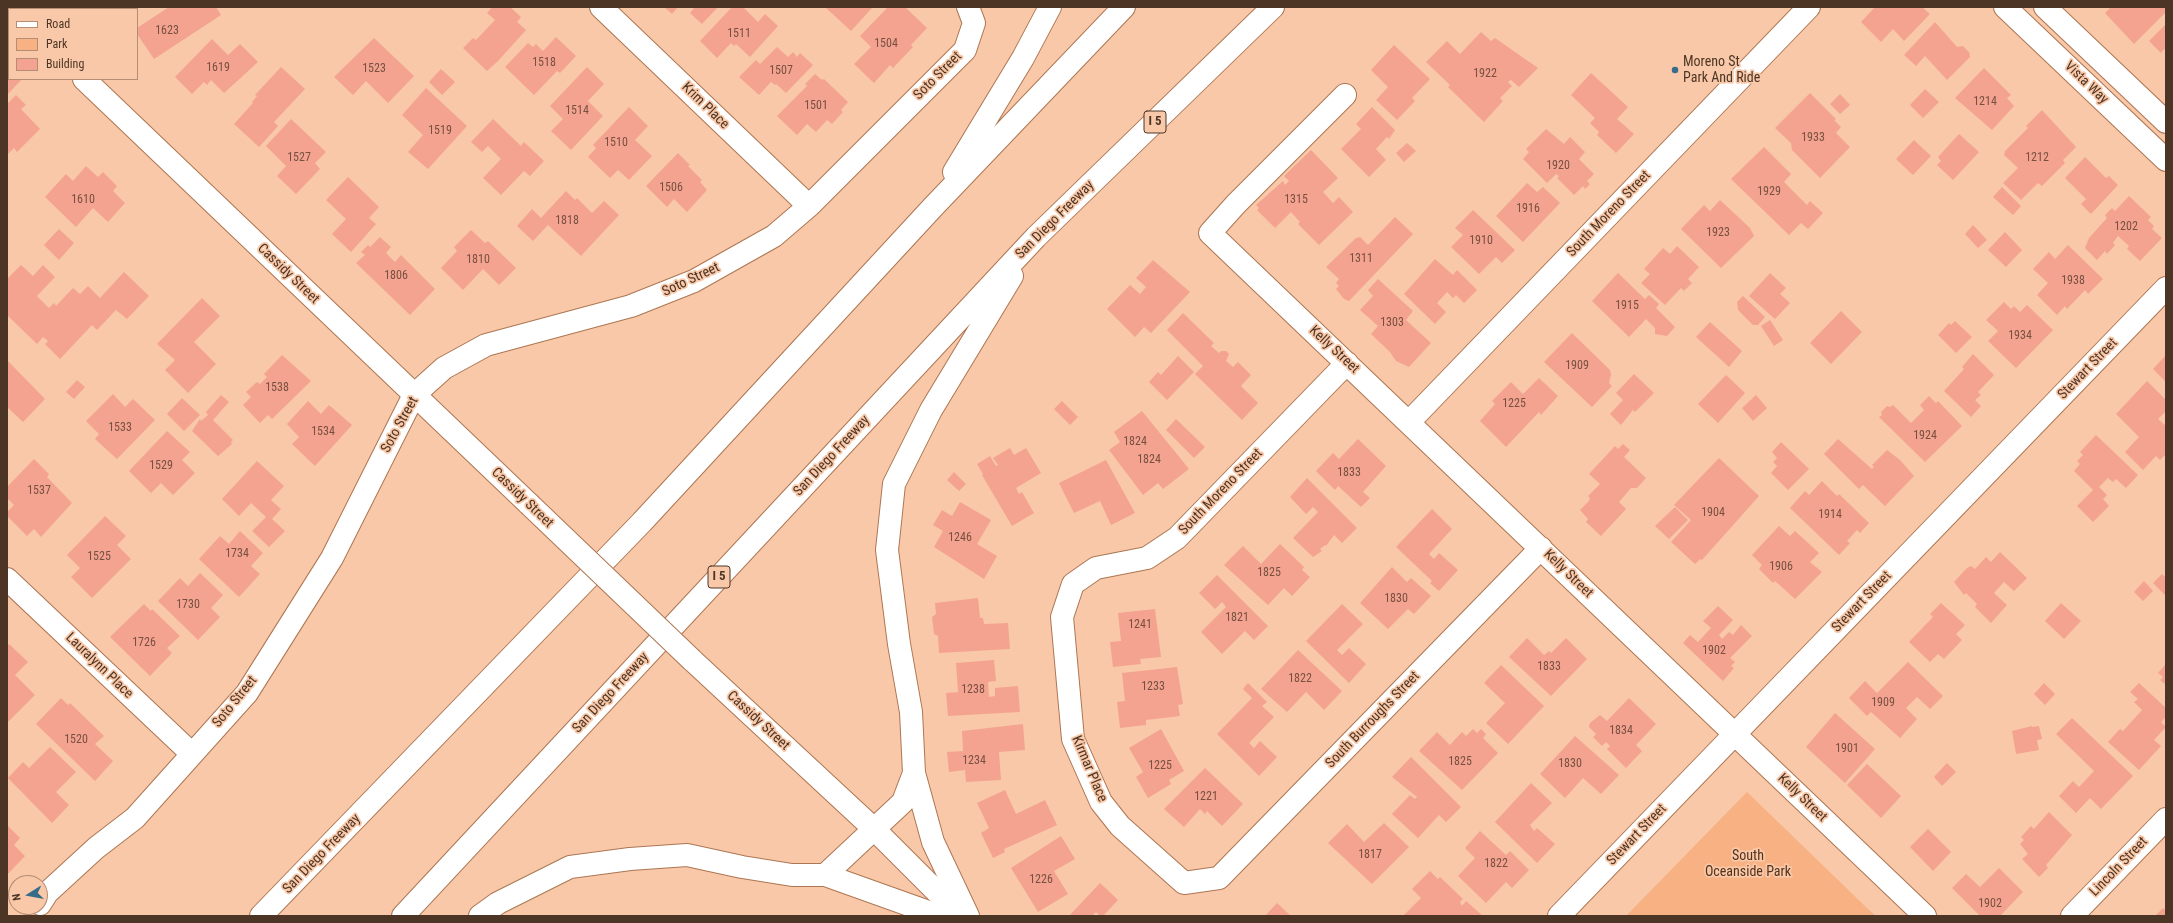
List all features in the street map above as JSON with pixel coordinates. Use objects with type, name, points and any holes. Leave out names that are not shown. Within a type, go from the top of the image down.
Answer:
[{"type":"main road","name":"Krim Place","points":[[601,7],[809,206]]},
{"type":"main road","points":[[933,207],[1023,58],[1050,7]]},
{"type":"main road","name":"San Diego Freeway","points":[[261,916],[642,522],[933,207],[1124,7]]},
{"type":"main road","name":"San Diego Freeway","points":[[403,916],[1036,237],[1273,7]]},
{"type":"main road","name":"South Moreno Street","points":[[1409,422],[1809,7]]},
{"type":"main road","name":"Vista Way","points":[[2045,7],[2166,122]]},
{"type":"main road","name":"Vista Way","points":[[2009,8],[2166,160]]},
{"type":"main road","name":"Soto Street","points":[[48,892],[96,848],[135,818],[191,753],[247,693],[328,564],[414,396],[444,368],[486,345],[631,306],[694,282],[774,236],[809,206],[965,50],[971,15]]},
{"type":"main road","name":"Cassidy Street","points":[[85,80],[692,660],[874,829],[961,916]]},
{"type":"main road","name":"Kelly Street","points":[[1345,95],[1236,204],[1210,233],[1925,916]]},
{"type":"main road","points":[[968,916],[933,842],[914,773],[911,712],[899,644],[887,550],[894,484],[931,410],[1036,237]]},
{"type":"main road","name":"Stewart Street","points":[[1559,916],[1734,733],[2166,288]]},
{"type":"main road","name":"South Moreno Street","points":[[1073,584],[1096,568],[1147,558],[1177,538],[1347,363]]},
{"type":"main road","name":"South Burroughs Street","points":[[1198,882],[1219,878],[1541,548]]},
{"type":"main road","name":"Lauralynn Place","points":[[7,579],[191,753]]},
{"type":"main road","name":"Kirmar Place","points":[[1073,584],[1062,617],[1073,738],[1101,802],[1120,826],[1184,883],[1198,882]]},
{"type":"main road","points":[[825,875],[903,802],[914,773]]},
{"type":"main road","name":"Lincoln Street","points":[[2072,916],[2166,819]]},
{"type":"main road","points":[[480,916],[498,903],[570,867],[630,859],[687,855],[742,867],[792,875],[825,875],[940,916]]},
{"type":"green space","name":"South Oceanside Park","points":[[1747,792],[1868,909],[1876,916],[1626,916]]},
{"type":"building","points":[[169,7],[216,7],[221,15],[154,59],[138,35],[138,27]]},
{"type":"building","points":[[492,7],[510,7],[521,17],[517,22],[526,30],[487,71],[463,48],[473,38],[476,40],[495,20],[487,13]]},
{"type":"building","points":[[664,7],[678,7],[672,14]]},
{"type":"building","points":[[693,7],[718,7],[702,24],[690,13],[694,8]]},
{"type":"building","points":[[732,7],[743,7],[758,22],[765,14],[778,26],[750,57],[736,44],[734,46],[731,43],[717,58],[700,41]]},
{"type":"building","points":[[825,7],[871,7],[872,8],[851,31]]},
{"type":"building","points":[[888,7],[905,7],[927,28],[911,45],[913,47],[893,68],[890,65],[874,83],[854,64],[871,47],[860,36]]},
{"type":"building","points":[[1875,7],[1922,7],[1930,14],[1904,41],[1893,29],[1881,42],[1861,22]]},
{"type":"building","points":[[2111,7],[2165,7],[2166,12],[2134,44],[2105,13]]},
{"type":"building","points":[[1935,22],[1957,47],[1963,46],[1969,52],[1970,57],[1947,80],[1925,56],[1916,66],[1904,55]]},
{"type":"building","points":[[2166,24],[2166,51],[2164,49],[2161,53],[2149,41]]},
{"type":"building","points":[[1481,32],[1491,41],[1495,38],[1538,68],[1519,87],[1511,80],[1508,82],[1512,86],[1500,98],[1503,101],[1484,122],[1448,87],[1450,85],[1426,62],[1447,41],[1460,54]]},
{"type":"building","points":[[556,37],[576,56],[560,73],[557,71],[534,95],[505,67],[528,43],[533,47],[536,44],[543,51]]},
{"type":"building","points":[[374,38],[414,76],[388,103],[366,81],[353,95],[334,77]]},
{"type":"building","points":[[212,39],[228,55],[240,44],[258,62],[224,93],[211,80],[207,85],[204,82],[192,94],[175,77]]},
{"type":"building","points":[[1394,45],[1430,79],[1412,98],[1415,101],[1397,120],[1376,100],[1388,87],[1371,70]]},
{"type":"building","points":[[777,47],[788,57],[793,52],[797,57],[800,53],[813,65],[786,93],[776,84],[775,85],[771,82],[759,95],[739,77],[756,60],[760,64]]},
{"type":"building","points":[[7,65],[8,80],[21,80],[7,95]]},
{"type":"building","points":[[281,67],[305,89],[274,122],[278,126],[259,147],[234,124],[253,103],[252,102],[257,96],[255,95]]},
{"type":"building","points":[[587,67],[604,84],[588,101],[603,116],[571,150],[551,131],[563,119],[550,106]]},
{"type":"building","points":[[1984,68],[2011,95],[2007,98],[2014,106],[1992,130],[1955,98]]},
{"type":"building","points":[[441,69],[455,82],[442,95],[429,82]]},
{"type":"building","points":[[1591,73],[1628,107],[1617,119],[1634,134],[1616,153],[1597,135],[1599,132],[1590,123],[1595,118],[1571,95]]},
{"type":"building","points":[[815,74],[822,80],[824,79],[848,102],[841,110],[843,112],[832,124],[827,120],[816,132],[807,124],[797,135],[777,116],[807,86],[805,84]]},
{"type":"building","points":[[426,88],[467,126],[428,169],[408,152],[423,135],[402,115]]},
{"type":"building","points":[[1925,89],[1939,102],[1923,118],[1910,105]]},
{"type":"building","points":[[1810,93],[1836,119],[1834,120],[1841,127],[1836,133],[1850,147],[1820,178],[1792,150],[1791,143],[1775,128]]},
{"type":"building","points":[[1840,94],[1850,105],[1840,114],[1830,104]]},
{"type":"building","points":[[16,95],[26,105],[21,109],[40,129],[17,152],[14,148],[7,155],[7,104]]},
{"type":"building","points":[[629,107],[648,126],[635,140],[652,156],[629,180],[618,170],[610,178],[588,157],[596,148],[593,145]]},
{"type":"building","points":[[1372,107],[1395,130],[1389,139],[1387,137],[1376,149],[1386,160],[1369,177],[1341,149],[1361,129],[1356,124]]},
{"type":"building","points":[[2042,110],[2076,147],[2063,160],[2065,163],[2042,186],[2038,183],[2021,200],[2003,183],[2018,168],[2004,155],[2005,151],[2028,128],[2026,126]]},
{"type":"building","points":[[291,119],[326,152],[315,163],[320,169],[296,194],[277,176],[286,166],[266,146]]},
{"type":"building","points":[[493,119],[521,146],[524,142],[544,161],[530,176],[524,171],[501,195],[483,178],[501,159],[488,146],[482,152],[471,142]]},
{"type":"building","points":[[1546,129],[1564,144],[1570,137],[1585,152],[1579,159],[1594,174],[1587,181],[1590,184],[1585,189],[1583,186],[1574,195],[1557,178],[1559,176],[1556,174],[1547,183],[1523,159],[1529,152],[1526,149]]},
{"type":"building","points":[[1959,134],[1979,152],[1953,180],[1937,165],[1941,161],[1938,157]]},
{"type":"building","points":[[1914,140],[1931,156],[1913,175],[1896,159]]},
{"type":"building","points":[[1407,143],[1416,151],[1404,162],[1396,153]]},
{"type":"building","points":[[1764,147],[1791,174],[1784,182],[1807,205],[1810,201],[1823,213],[1808,229],[1801,223],[1789,235],[1731,179]]},
{"type":"building","points":[[1311,150],[1338,178],[1323,192],[1333,203],[1339,197],[1353,212],[1319,245],[1298,224],[1300,222],[1291,212],[1275,228],[1257,210],[1259,208],[1256,205],[1283,181],[1285,185],[1289,181],[1284,176]]},
{"type":"building","points":[[678,153],[702,180],[700,182],[707,190],[687,212],[674,199],[667,207],[646,186]]},
{"type":"building","points":[[2085,157],[2106,178],[2109,176],[2118,185],[2091,214],[2081,204],[2086,199],[2065,178]]},
{"type":"building","points":[[86,166],[98,177],[103,172],[117,186],[113,191],[125,203],[108,222],[93,208],[76,227],[45,197],[66,174],[73,181]]},
{"type":"building","points":[[348,177],[379,207],[369,218],[376,224],[351,252],[332,234],[346,219],[326,200]]},
{"type":"building","points":[[1527,183],[1537,192],[1543,187],[1560,203],[1523,242],[1496,216]]},
{"type":"building","points":[[2002,187],[2021,206],[2013,215],[1993,197]]},
{"type":"building","points":[[566,191],[575,200],[577,198],[592,213],[604,201],[619,215],[581,256],[548,225],[533,241],[517,226],[532,209],[541,218]]},
{"type":"building","points":[[2129,196],[2151,217],[2148,220],[2154,226],[2152,229],[2162,238],[2140,261],[2127,249],[2129,246],[2118,236],[2113,243],[2115,245],[2107,254],[2105,251],[2097,260],[2085,248],[2089,238],[2107,218],[2105,215],[2112,208],[2115,211]]},
{"type":"building","points":[[1720,200],[1750,228],[1754,236],[1721,268],[1681,229],[1704,205],[1710,211]]},
{"type":"building","points":[[1473,210],[1515,250],[1502,263],[1496,257],[1479,274],[1451,247],[1463,235],[1455,228]]},
{"type":"building","points":[[1395,217],[1413,234],[1349,301],[1344,299],[1336,289],[1339,286],[1336,283],[1339,279],[1326,267],[1356,238],[1360,237],[1368,245]]},
{"type":"building","points":[[1973,225],[1987,240],[1978,248],[1965,234]]},
{"type":"building","points":[[59,229],[74,243],[59,260],[44,245]]},
{"type":"building","points":[[471,230],[485,243],[488,241],[516,268],[499,285],[483,269],[463,290],[441,268],[457,251],[454,247]]},
{"type":"building","points":[[2005,232],[2022,250],[2006,267],[1988,250]]},
{"type":"building","points":[[380,237],[391,247],[386,253],[395,262],[401,255],[435,289],[410,315],[356,263],[365,255],[361,252],[368,245],[370,247]]},
{"type":"building","points":[[2068,245],[2103,279],[2088,294],[2085,290],[2067,309],[2065,306],[2057,315],[2037,295],[2048,283],[2033,269],[2049,252],[2055,259]]},
{"type":"building","points":[[1677,246],[1699,267],[1688,279],[1692,283],[1684,291],[1681,288],[1665,305],[1641,283],[1650,274],[1644,269],[1663,248],[1670,254]]},
{"type":"building","points":[[1435,259],[1453,275],[1457,270],[1477,290],[1464,303],[1456,295],[1453,298],[1447,292],[1437,303],[1446,312],[1435,324],[1404,294]]},
{"type":"building","points":[[1153,260],[1190,292],[1151,333],[1144,327],[1135,337],[1107,309],[1130,285],[1140,294],[1146,287],[1136,278]]},
{"type":"building","points":[[21,265],[33,276],[43,265],[55,277],[37,296],[49,308],[54,303],[56,306],[73,288],[80,294],[88,286],[100,298],[124,272],[149,296],[127,319],[116,310],[97,330],[92,325],[60,359],[45,344],[48,341],[43,337],[37,344],[7,315],[7,277],[8,278]]},
{"type":"building","points":[[1618,273],[1645,299],[1649,295],[1659,304],[1656,308],[1675,327],[1667,336],[1655,334],[1655,328],[1646,319],[1629,337],[1592,301]]},
{"type":"building","points":[[1770,273],[1786,288],[1780,294],[1790,303],[1775,319],[1749,296]]},
{"type":"building","points":[[1378,279],[1413,311],[1406,320],[1431,343],[1409,367],[1396,361],[1390,352],[1371,334],[1378,326],[1360,310],[1373,296],[1368,290]]},
{"type":"building","points":[[1743,296],[1765,317],[1758,325],[1753,325],[1738,310],[1737,302]]},
{"type":"building","points":[[202,298],[220,316],[194,342],[216,364],[188,393],[165,370],[175,360],[157,344]]},
{"type":"building","points":[[2004,302],[2011,309],[2014,306],[2020,312],[2027,305],[2053,330],[2016,368],[1988,341],[1998,331],[1986,320]]},
{"type":"building","points":[[1841,311],[1862,332],[1831,364],[1810,343]]},
{"type":"building","points":[[1183,313],[1214,343],[1211,346],[1219,353],[1221,351],[1226,351],[1229,354],[1226,361],[1233,367],[1238,362],[1251,375],[1241,386],[1258,403],[1242,420],[1195,374],[1203,366],[1167,330]]},
{"type":"building","points":[[1770,320],[1783,340],[1774,346],[1761,326]]},
{"type":"building","points":[[1955,321],[1972,337],[1956,353],[1938,335],[1949,323],[1951,325]]},
{"type":"building","points":[[1710,322],[1742,351],[1729,367],[1696,337]]},
{"type":"building","points":[[1572,333],[1610,370],[1611,375],[1609,383],[1612,386],[1592,407],[1544,362]]},
{"type":"building","points":[[1973,354],[1994,375],[1978,392],[1981,395],[1975,400],[1981,406],[1971,417],[1944,391],[1964,369],[1962,367]]},
{"type":"building","points":[[282,355],[311,381],[272,419],[268,415],[260,423],[243,405],[251,397],[246,392],[257,382],[260,384],[267,377],[264,374]]},
{"type":"building","points":[[2166,355],[2166,382],[2153,369]]},
{"type":"building","points":[[1178,356],[1194,372],[1167,400],[1149,382],[1158,372],[1161,375]]},
{"type":"building","points":[[7,360],[45,399],[23,422],[7,407]]},
{"type":"building","points":[[1634,374],[1654,393],[1635,412],[1633,410],[1621,425],[1610,414],[1623,400],[1616,393]]},
{"type":"building","points":[[1726,375],[1745,393],[1718,423],[1698,404]]},
{"type":"building","points":[[1539,378],[1558,396],[1541,415],[1539,412],[1506,447],[1480,421],[1495,404],[1492,401],[1511,382],[1523,394]]},
{"type":"building","points":[[77,380],[85,387],[74,399],[66,392]]},
{"type":"building","points":[[2147,381],[2166,400],[2166,411],[2158,419],[2166,426],[2166,454],[2160,460],[2156,456],[2143,470],[2125,452],[2139,437],[2116,414]]},
{"type":"building","points":[[113,394],[125,407],[133,399],[155,420],[117,459],[95,439],[99,434],[86,421]]},
{"type":"building","points":[[221,395],[229,402],[213,420],[233,440],[231,442],[232,444],[218,456],[192,431],[200,419],[201,421],[208,415],[206,412]]},
{"type":"building","points":[[1756,395],[1767,408],[1753,421],[1742,408]]},
{"type":"building","points":[[1929,396],[1936,403],[1938,401],[1962,426],[1925,462],[1879,417],[1882,415],[1881,412],[1887,406],[1890,407],[1893,405],[1911,423],[1924,410],[1920,405]]},
{"type":"building","points":[[182,398],[200,415],[184,431],[167,414]]},
{"type":"building","points":[[308,401],[321,414],[329,405],[352,425],[315,466],[292,444],[299,437],[287,424]]},
{"type":"building","points":[[1062,401],[1078,417],[1070,425],[1054,409]]},
{"type":"building","points":[[1142,411],[1189,469],[1163,489],[1158,483],[1143,495],[1109,450],[1120,442],[1114,432]]},
{"type":"building","points":[[1176,419],[1205,447],[1194,458],[1166,430]]},
{"type":"building","points":[[167,431],[190,452],[182,460],[195,473],[173,495],[161,483],[151,493],[129,471]]},
{"type":"building","points":[[2096,435],[2138,475],[2126,488],[2116,479],[2113,482],[2108,478],[2099,487],[2107,495],[2103,499],[2109,506],[2093,522],[2077,506],[2093,490],[2074,471],[2080,464],[2077,461],[2083,455],[2080,452]]},
{"type":"building","points":[[1358,439],[1386,466],[1363,492],[1370,498],[1361,507],[1338,486],[1335,490],[1316,471],[1333,453],[1339,459]]},
{"type":"building","points":[[1838,439],[1872,469],[1874,467],[1872,465],[1887,450],[1900,460],[1914,476],[1885,506],[1863,485],[1859,489],[1824,454]]},
{"type":"building","points":[[1781,442],[1809,469],[1788,490],[1771,473],[1777,466],[1773,462],[1777,458],[1772,452]]},
{"type":"building","points":[[1623,444],[1630,450],[1624,457],[1646,478],[1637,488],[1631,488],[1619,502],[1626,509],[1601,536],[1586,522],[1588,519],[1580,510],[1589,501],[1590,498],[1588,496],[1600,484],[1589,474],[1615,446],[1618,449]]},
{"type":"building","points":[[1010,448],[1014,455],[1026,448],[1041,473],[1016,488],[1019,494],[1022,492],[1034,513],[1012,526],[977,464],[990,456],[996,466],[998,465],[993,458]]},
{"type":"building","points":[[1719,458],[1759,496],[1702,560],[1700,559],[1695,564],[1671,542],[1691,520],[1674,505]]},
{"type":"building","points":[[34,459],[49,474],[47,477],[72,503],[41,537],[34,529],[27,536],[7,516],[7,512],[14,505],[7,498],[7,487]]},
{"type":"building","points":[[1106,460],[1135,513],[1111,525],[1100,501],[1074,513],[1059,483]]},
{"type":"building","points":[[257,461],[284,486],[271,500],[281,509],[272,519],[285,531],[269,547],[252,531],[266,517],[251,503],[239,516],[222,499]]},
{"type":"building","points":[[954,472],[966,484],[959,491],[947,480]]},
{"type":"building","points":[[1307,478],[1357,528],[1342,543],[1334,535],[1326,546],[1325,545],[1320,549],[1322,551],[1313,557],[1293,538],[1318,512],[1313,507],[1306,514],[1290,497]]},
{"type":"building","points":[[1822,481],[1837,496],[1839,494],[1869,523],[1860,533],[1857,530],[1847,541],[1850,543],[1839,555],[1790,508],[1805,491],[1809,495]]},
{"type":"building","points":[[960,502],[991,520],[977,544],[997,556],[984,579],[934,547],[943,531],[933,525],[942,510],[952,516]]},
{"type":"building","points":[[1675,507],[1688,520],[1669,539],[1655,526]]},
{"type":"building","points":[[1432,509],[1452,529],[1429,554],[1434,559],[1439,553],[1458,570],[1439,591],[1430,583],[1432,581],[1396,547]]},
{"type":"building","points":[[105,516],[126,536],[117,545],[131,559],[92,598],[71,577],[80,568],[67,555]]},
{"type":"building","points":[[1779,526],[1790,536],[1795,531],[1819,553],[1810,562],[1822,572],[1795,599],[1775,581],[1773,583],[1759,569],[1762,565],[1752,555]]},
{"type":"building","points":[[240,531],[263,553],[251,566],[260,574],[239,597],[199,559],[220,536],[229,544]]},
{"type":"building","points":[[1280,544],[1304,567],[1302,570],[1310,577],[1292,596],[1284,588],[1268,605],[1224,565],[1243,546],[1261,564]]},
{"type":"building","points":[[2000,552],[2027,578],[2014,591],[2004,582],[1994,593],[2007,605],[1991,623],[1975,607],[1977,604],[1966,593],[1964,595],[1954,582],[1967,568],[1971,566],[1975,569],[1986,557],[1991,562]]},
{"type":"building","points":[[1392,567],[1407,582],[1411,578],[1431,596],[1414,614],[1408,609],[1388,629],[1360,603]]},
{"type":"building","points":[[200,573],[223,595],[211,608],[220,617],[198,640],[158,601],[180,578],[188,586]]},
{"type":"building","points":[[2162,574],[2166,578],[2166,596],[2153,583]]},
{"type":"building","points":[[1217,575],[1268,626],[1254,640],[1245,631],[1222,654],[1201,632],[1226,607],[1222,602],[1215,609],[1199,593]]},
{"type":"building","points":[[2144,581],[2153,591],[2143,601],[2134,592]]},
{"type":"building","points":[[978,598],[980,618],[983,618],[984,624],[1008,623],[1010,649],[939,653],[938,636],[934,634],[932,617],[936,614],[935,603]]},
{"type":"building","points":[[1941,603],[1965,625],[1956,634],[1962,640],[1944,659],[1938,654],[1930,662],[1909,642],[1933,617],[1930,614]]},
{"type":"building","points":[[2061,603],[2081,621],[2064,639],[2045,621]]},
{"type":"building","points":[[144,604],[151,611],[152,609],[180,636],[167,648],[172,653],[150,676],[110,637]]},
{"type":"building","points":[[1342,604],[1363,624],[1337,650],[1342,655],[1349,648],[1366,664],[1349,683],[1306,641]]},
{"type":"building","points":[[1718,606],[1733,620],[1719,635],[1722,639],[1729,632],[1733,635],[1741,625],[1752,636],[1730,658],[1735,662],[1731,666],[1734,668],[1723,681],[1683,643],[1690,635],[1698,642],[1711,628],[1703,621]]},
{"type":"building","points":[[1155,609],[1161,657],[1140,659],[1141,664],[1113,667],[1110,642],[1121,641],[1118,613]]},
{"type":"building","points":[[1527,638],[1544,655],[1549,651],[1551,653],[1566,638],[1587,659],[1551,696],[1509,657]]},
{"type":"building","points":[[9,644],[28,662],[15,675],[35,695],[7,723],[7,647]]},
{"type":"building","points":[[1298,650],[1342,691],[1324,710],[1306,692],[1287,712],[1261,689]]},
{"type":"building","points":[[994,660],[996,681],[988,682],[989,697],[995,696],[995,688],[1018,686],[1020,712],[948,716],[946,693],[958,692],[956,663]]},
{"type":"building","points":[[1908,662],[1943,696],[1930,709],[1917,697],[1906,708],[1917,719],[1900,738],[1871,712],[1867,716],[1849,698],[1865,681],[1877,693]]},
{"type":"building","points":[[1501,665],[1544,706],[1508,744],[1486,723],[1505,703],[1484,683]]},
{"type":"building","points":[[2165,665],[2166,685],[2160,680],[2163,677],[2158,673]]},
{"type":"building","points":[[1177,667],[1183,704],[1178,705],[1180,716],[1146,720],[1146,725],[1120,728],[1117,702],[1125,701],[1122,673]]},
{"type":"building","points":[[1248,683],[1267,702],[1262,706],[1274,717],[1249,743],[1254,748],[1260,741],[1277,757],[1259,776],[1217,734],[1252,698],[1243,689]]},
{"type":"building","points":[[2044,683],[2055,694],[2045,705],[2034,694]]},
{"type":"building","points":[[2139,683],[2166,708],[2166,717],[2161,722],[2166,727],[2154,740],[2161,746],[2139,770],[2108,742],[2120,729],[2123,731],[2142,710],[2134,702],[2138,699],[2130,692]]},
{"type":"building","points":[[61,698],[68,705],[70,703],[104,736],[95,744],[113,761],[95,781],[36,724]]},
{"type":"building","points":[[1629,698],[1656,724],[1636,745],[1642,751],[1626,768],[1607,749],[1610,746],[1606,742],[1602,746],[1593,737],[1596,734],[1589,727],[1590,723],[1600,715],[1607,721]]},
{"type":"building","points":[[1835,713],[1875,749],[1845,783],[1806,747]]},
{"type":"building","points":[[2072,718],[2133,776],[2101,809],[2090,798],[2076,813],[2059,796],[2073,781],[2079,787],[2094,771],[2056,734]]},
{"type":"building","points":[[1023,724],[1025,750],[999,752],[1001,780],[966,782],[965,770],[949,772],[947,752],[963,751],[962,731]]},
{"type":"building","points":[[2032,726],[2039,726],[2042,739],[2037,740],[2039,750],[2016,754],[2012,731]]},
{"type":"building","points":[[1161,729],[1184,771],[1169,780],[1171,784],[1148,798],[1136,777],[1143,772],[1129,748]]},
{"type":"building","points":[[1473,729],[1477,733],[1481,729],[1486,734],[1483,738],[1498,753],[1462,790],[1419,751],[1437,732],[1450,745],[1462,732],[1466,736]]},
{"type":"building","points":[[1575,736],[1619,775],[1601,794],[1583,778],[1565,798],[1540,774]]},
{"type":"building","points":[[50,747],[76,772],[56,792],[69,805],[52,823],[8,778],[23,762],[29,768]]},
{"type":"building","points":[[1411,757],[1461,807],[1446,822],[1439,815],[1418,838],[1392,814],[1410,795],[1415,799],[1417,797],[1392,777]]},
{"type":"building","points":[[1947,763],[1956,772],[1942,786],[1934,777]]},
{"type":"building","points":[[1867,764],[1901,796],[1881,818],[1847,785]]},
{"type":"building","points":[[1205,768],[1243,804],[1222,826],[1207,811],[1205,814],[1200,809],[1184,827],[1164,809]]},
{"type":"building","points":[[1531,783],[1552,803],[1530,825],[1534,831],[1537,828],[1555,844],[1537,863],[1495,822]]},
{"type":"building","points":[[1005,790],[1016,814],[1045,800],[1057,825],[1004,849],[1005,852],[993,858],[981,833],[989,828],[977,803]]},
{"type":"building","points":[[2049,812],[2072,835],[2046,865],[2048,868],[2039,877],[2022,859],[2028,854],[2020,844],[2024,840],[2021,837],[2031,826],[2034,829]]},
{"type":"building","points":[[1384,823],[1409,847],[1372,884],[1328,843],[1347,824],[1364,842]]},
{"type":"building","points":[[7,825],[20,838],[14,845],[25,856],[7,875]]},
{"type":"building","points":[[1928,829],[1951,852],[1933,871],[1910,847]]},
{"type":"building","points":[[1480,831],[1506,855],[1510,851],[1529,870],[1512,888],[1506,882],[1486,903],[1458,876],[1475,858],[1465,848]]},
{"type":"building","points":[[1061,836],[1075,859],[1054,871],[1068,894],[1038,912],[1011,868]]},
{"type":"building","points":[[1999,868],[2023,892],[2000,916],[1980,916],[1952,888],[1966,874],[1980,887]]},
{"type":"building","points":[[1430,871],[1438,879],[1440,877],[1463,899],[1460,902],[1462,906],[1466,901],[1483,916],[1404,915],[1421,898],[1412,889]]},
{"type":"building","points":[[1100,883],[1118,900],[1103,916],[1100,916],[1096,912],[1092,916],[1069,916]]},
{"type":"building","points":[[1277,903],[1291,916],[1265,916]]},
{"type":"building","points":[[2163,908],[2166,911],[2166,916],[2155,916]]},
{"type":"place","name":"Moreno St Park And Ride","points":[[1675,70]]}]
